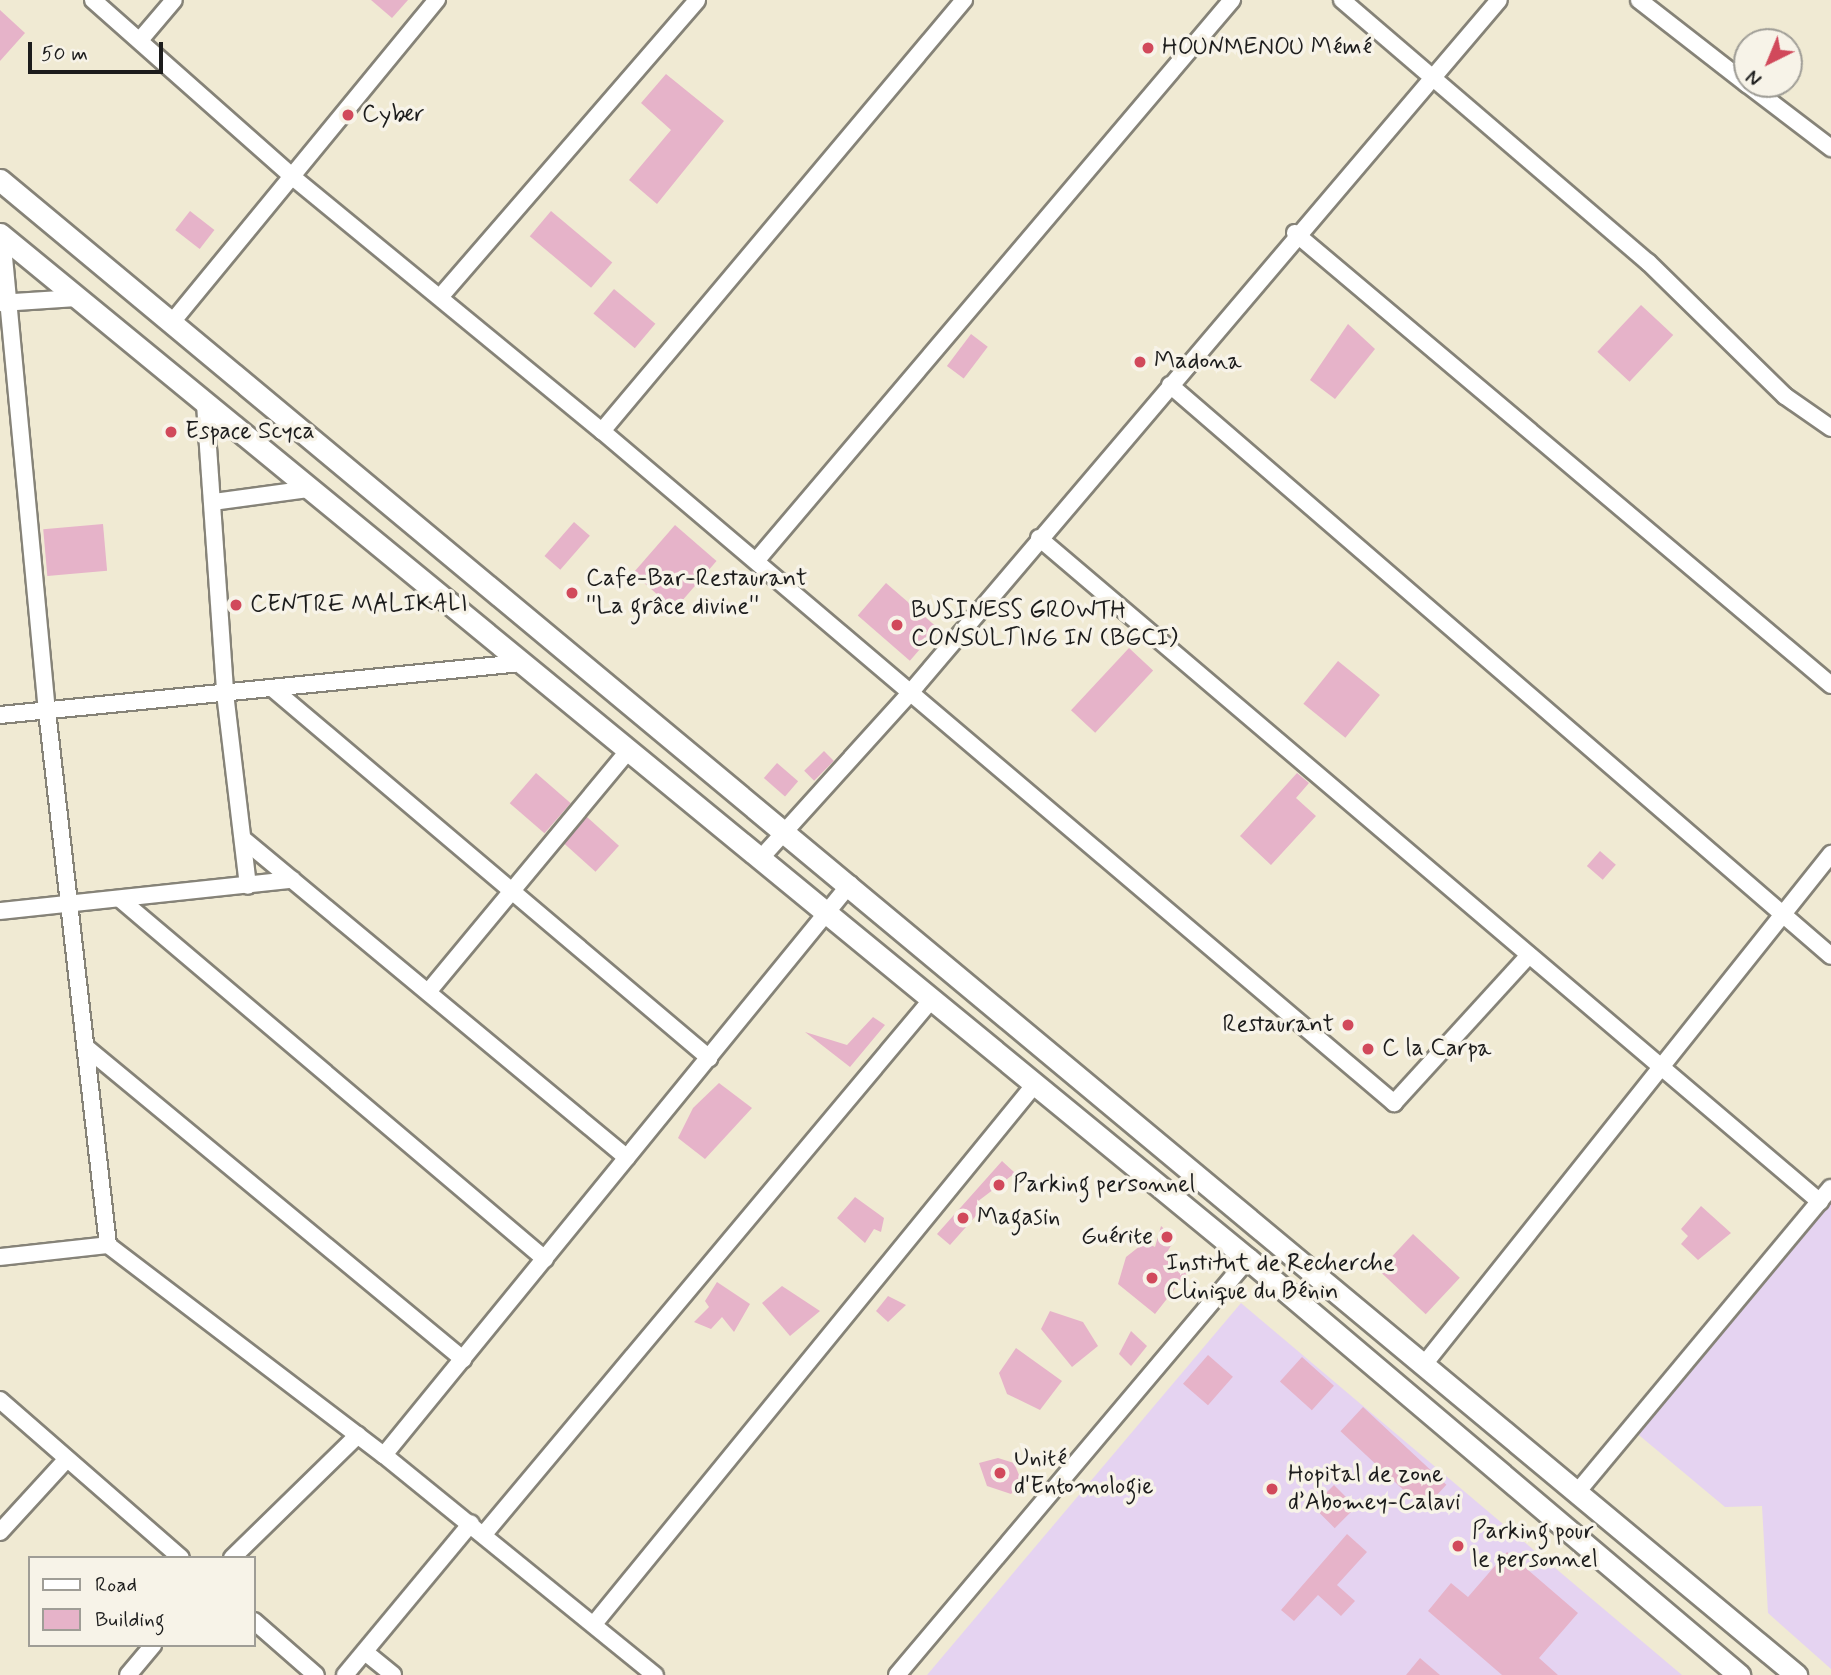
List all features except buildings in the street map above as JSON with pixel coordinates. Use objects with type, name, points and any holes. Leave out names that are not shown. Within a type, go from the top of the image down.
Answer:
[{"type":"street","points":[[93,0],[295,178],[602,430],[1394,1103],[1529,955]]},
{"type":"street","points":[[140,40],[173,0]]},
{"type":"street","points":[[173,321],[295,178],[437,0]]},
{"type":"street","points":[[441,296],[697,0]]},
{"type":"street","points":[[602,430],[964,0]]},
{"type":"street","points":[[756,561],[1232,0]]},
{"type":"street","points":[[1342,0],[1434,75],[1648,262],[1785,396],[1831,428]]},
{"type":"street","points":[[760,859],[910,693],[1295,233],[1499,0]]},
{"type":"street","points":[[1639,0],[1733,73]]},
{"type":"street","points":[[1765,98],[1831,148]]},
{"type":"street","points":[[0,180],[1580,1490],[1796,1675]]},
{"type":"street","points":[[1295,233],[1831,685]]},
{"type":"street","points":[[1,235],[1248,1259],[1739,1675]]},
{"type":"street","points":[[1,235],[4,303],[47,711],[72,904],[108,1245]]},
{"type":"street","points":[[4,303],[76,298]]},
{"type":"street","points":[[1170,385],[1831,956]]},
{"type":"street","points":[[205,404],[225,693],[248,887]]},
{"type":"street","points":[[213,502],[309,489]]},
{"type":"street","points":[[1040,538],[1820,1202]]},
{"type":"street","points":[[0,715],[521,663]]},
{"type":"street","points":[[272,688],[709,1058]]},
{"type":"street","points":[[428,992],[628,751]]},
{"type":"street","points":[[243,839],[627,1158]]},
{"type":"street","points":[[1426,1362],[1831,854]]},
{"type":"street","points":[[0,911],[248,887],[292,880]]},
{"type":"street","points":[[384,1455],[850,884]]},
{"type":"street","points":[[120,899],[545,1258]]},
{"type":"street","points":[[484,1534],[932,999]]},
{"type":"street","points":[[88,1049],[463,1359]]},
{"type":"street","points":[[594,1624],[1035,1084]]},
{"type":"street","points":[[1580,1490],[1831,1188]]},
{"type":"street","points":[[0,1256],[108,1245],[471,1523],[655,1675]]},
{"type":"street","points":[[897,1675],[1248,1259]]},
{"type":"street","points":[[0,1400],[179,1556]]},
{"type":"street","points":[[234,1556],[358,1435]]},
{"type":"street","points":[[0,1531],[67,1459]]},
{"type":"street","points":[[345,1675],[471,1523]]},
{"type":"street","points":[[256,1623],[316,1675]]},
{"type":"street","points":[[128,1675],[151,1647]]},
{"type":"street","points":[[365,1652],[393,1675]]},
{"type":"shaded area","points":[[1831,1195],[1831,1669],[1768,1613],[1762,1506],[1725,1507],[1634,1431]]},
{"type":"shaded area","name":"Hopital de zone d’Abomey-Calavi","points":[[1241,1303],[1682,1675],[927,1675]]},
{"type":"place","name":"HOUNMENOU Mémé","points":[[1148,48]]},
{"type":"place","name":"Cyber","points":[[348,115]]},
{"type":"place","name":"Madona","points":[[1140,362]]},
{"type":"place","name":"Espace Scyca","points":[[171,432]]},
{"type":"place","name":"Cafe-Bar-Restaurant ''La grâce divine''","points":[[572,593]]},
{"type":"place","name":"CENTRE MALIKALI","points":[[236,605]]},
{"type":"place","name":"BUSINESS GROWTH CONSULTING IN (BGCI)","points":[[897,625]]},
{"type":"place","name":"Restaurant","points":[[1348,1025]]},
{"type":"place","name":"C la Carpa","points":[[1368,1049]]},
{"type":"place","name":"Parking personnel","points":[[999,1185]]},
{"type":"place","name":"Magasin","points":[[963,1218]]},
{"type":"place","name":"Guérite","points":[[1167,1237]]},
{"type":"place","name":"Institut de Recherche Clinique du Bénin","points":[[1152,1278]]},
{"type":"place","name":"Unité d'Entomologie","points":[[1000,1473]]},
{"type":"place","name":"Hopital de zone d’Abomey-Calavi","points":[[1272,1489]]},
{"type":"place","name":"Parking pour le personnel","points":[[1458,1546]]}]
